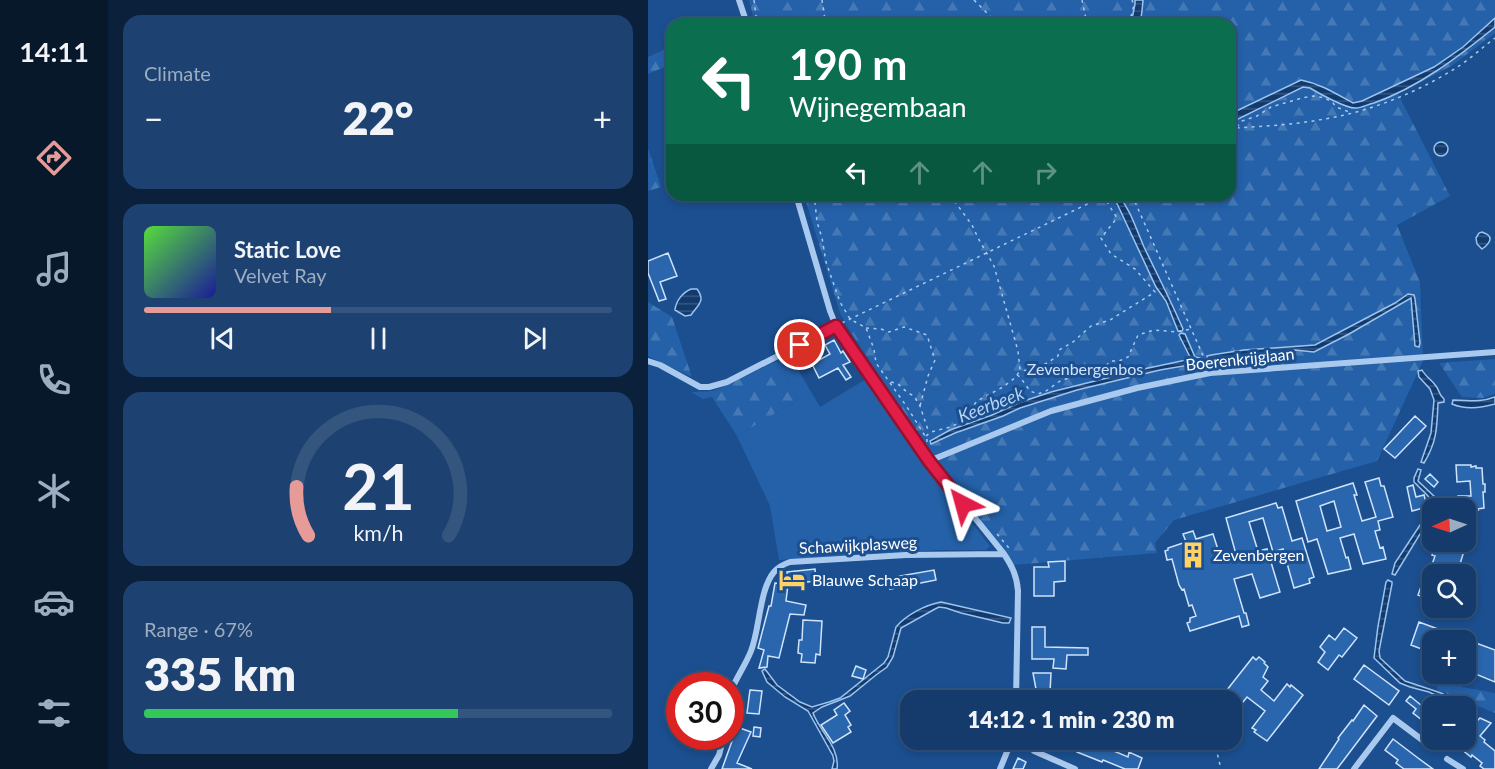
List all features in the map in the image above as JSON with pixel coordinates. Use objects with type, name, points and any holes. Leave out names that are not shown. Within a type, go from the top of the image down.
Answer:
[{"type":"street","points":[[740,0],[745,18]]},
{"type":"street","points":[[798,201],[836,326],[929,461],[1012,567],[1018,591],[1016,690]]},
{"type":"street","points":[[648,360],[700,387],[718,386],[836,326]]},
{"type":"street","name":"Boerenkrijglaan","points":[[929,461],[1051,411],[1137,388],[1210,373],[1495,352]]},
{"type":"street","name":"Schawijkplasweg","points":[[740,672],[751,651],[767,586],[772,574],[781,566],[790,562],[906,555],[1004,554]]},
{"type":"street","points":[[1354,769],[1393,718],[1422,740]]},
{"type":"street","points":[[711,769],[720,750]]},
{"type":"street","points":[[1000,769],[1008,750]]},
{"type":"street","points":[[1033,750],[1075,769]]},
{"type":"street","points":[[1447,759],[1463,769]]},
{"type":"path","points":[[754,0],[756,18]]},
{"type":"path","points":[[822,0],[825,18]]},
{"type":"path","points":[[974,0],[992,18]]},
{"type":"path","points":[[1082,0],[1086,18]]},
{"type":"path","points":[[1131,18],[1134,5],[1132,0]]},
{"type":"path","points":[[1236,128],[1317,121],[1386,102],[1425,86],[1459,66],[1495,38]]},
{"type":"path","points":[[1236,128],[1242,121],[1257,116],[1272,107],[1314,96],[1325,98],[1336,107],[1352,113]]},
{"type":"path","points":[[814,201],[826,262],[840,302],[850,319],[866,328],[889,332],[903,327],[927,335],[935,360],[920,406]]},
{"type":"path","points":[[866,328],[874,349],[876,363],[926,438],[929,434],[961,422],[978,401],[1003,387],[1017,375],[1020,370],[1018,351],[994,266],[972,225],[954,201]]},
{"type":"path","points":[[836,326],[1094,201]]},
{"type":"path","points":[[1020,370],[1034,371],[1058,356],[1059,350],[1073,342],[1091,326],[1110,320],[1155,292],[1136,269],[1111,254],[1101,238],[1117,218],[1107,201]]},
{"type":"path","points":[[1135,201],[1210,373]]},
{"type":"path","points":[[1017,375],[1030,391],[1038,394],[1086,368],[1104,367],[1111,361],[1119,361],[1128,357],[1138,335],[1154,330],[1177,332],[1191,329]]},
{"type":"path","points":[[889,382],[898,384],[914,396],[920,406],[929,434]]},
{"type":"path","points":[[1216,750],[1221,769]]},
{"type":"green space","name":"Zevenbergenbos","points":[[749,0],[1495,0],[1495,33],[1453,65],[1398,94],[1450,196],[1397,225],[1420,282],[1423,361],[1377,461],[1174,520],[1155,543],[1157,553],[1014,565],[933,458],[848,328],[840,313],[806,201],[1236,201],[1236,18],[754,18]]},
{"type":"green space","points":[[666,49],[666,66],[648,74],[648,57]]},
{"type":"green space","points":[[648,148],[661,187],[648,191]]},
{"type":"green space","points":[[648,302],[672,317],[692,377],[648,356]]},
{"type":"green space","points":[[789,355],[792,359],[781,366],[798,400],[737,436],[712,397],[703,399],[691,392],[721,388]]},
{"type":"green space","points":[[792,359],[820,407],[866,379],[924,462],[990,546],[986,550],[940,550],[779,560],[770,506],[737,436],[798,400],[781,366]]},
{"type":"green space","points":[[1495,359],[1495,394],[1483,398],[1462,397],[1439,363]]},
{"type":"green space","points":[[1435,684],[1457,684],[1495,693],[1495,713],[1476,705],[1476,696],[1453,696],[1438,690]]},
{"type":"shaded area","points":[[1135,0],[1143,0],[1141,18],[1132,18]]},
{"type":"shaded area","points":[[1495,18],[1495,27],[1452,60],[1407,89],[1374,103],[1352,108],[1310,88],[1303,87],[1236,120],[1236,111],[1301,80],[1322,87],[1353,103],[1362,101],[1434,67],[1463,47]]},
{"type":"shaded area","points":[[1441,142],[1446,144],[1448,149],[1446,154],[1441,156],[1436,154],[1434,149],[1436,144]]},
{"type":"shaded area","points":[[1116,201],[1122,201],[1130,214],[1182,331],[1178,331],[1166,301],[1156,287]]},
{"type":"shaded area","points":[[1482,232],[1490,239],[1482,249],[1477,244],[1476,238]]},
{"type":"shaded area","points":[[691,289],[697,289],[701,300],[691,315],[685,316],[675,310],[678,300]]},
{"type":"shaded area","points":[[1408,294],[1414,295],[1415,299],[1419,347],[1415,346],[1411,298],[1314,352],[1295,350],[1208,361],[1207,356],[1244,350],[1315,345]]},
{"type":"shaded area","points":[[1185,334],[1195,357],[1200,358],[1201,363],[1160,370],[1077,390],[1020,408],[931,444],[930,441],[950,430],[1051,392],[1191,359],[1179,335]]},
{"type":"shaded area","points":[[1422,370],[1444,399],[1444,402],[1438,403],[1434,441],[1424,463],[1421,462],[1431,433],[1434,400],[1430,389],[1419,377],[1418,371]]},
{"type":"shaded area","points":[[1495,397],[1495,404],[1484,407],[1468,408],[1452,404],[1453,400],[1479,401]]},
{"type":"shaded area","points":[[1418,469],[1421,470],[1418,481],[1436,498],[1429,498],[1414,482]]},
{"type":"shaded area","points":[[1422,522],[1422,531],[1395,575],[1392,574],[1395,563]]},
{"type":"shaded area","points":[[1388,580],[1392,584],[1379,651],[1380,658],[1405,681],[1447,696],[1437,696],[1400,683],[1374,658]]},
{"type":"shaded area","points":[[941,602],[1011,618],[1009,623],[1003,623],[939,607],[901,628],[893,657],[887,667],[850,696],[813,713],[836,754],[837,769],[832,769],[833,756],[808,711],[785,697],[767,682],[762,671],[765,669],[777,685],[800,702],[812,707],[840,698],[884,663],[888,657],[896,627],[905,618],[929,605]]},
{"type":"building","points":[[668,253],[677,276],[660,282],[666,299],[659,301],[648,273],[648,261]]},
{"type":"building","points":[[834,340],[841,353],[843,351],[850,362],[843,365],[851,377],[846,380],[838,368],[819,378],[812,364],[830,354],[825,345]]},
{"type":"building","points":[[803,354],[808,364],[800,368],[795,357]]},
{"type":"building","points":[[1415,416],[1426,426],[1395,458],[1384,449]]},
{"type":"building","points":[[1456,465],[1482,468],[1483,484],[1485,484],[1484,508],[1476,510],[1476,498],[1458,498],[1458,496],[1471,496],[1470,481],[1457,482]]},
{"type":"building","points":[[1430,474],[1438,482],[1434,487],[1425,479]]},
{"type":"building","points":[[1379,478],[1381,486],[1384,486],[1393,517],[1378,521],[1380,530],[1375,531],[1386,559],[1363,564],[1354,534],[1340,538],[1351,569],[1328,574],[1317,539],[1308,542],[1296,501],[1353,483],[1362,521],[1376,517],[1365,482]],"holes":[[[1334,501],[1341,527],[1327,531],[1320,506]]]},
{"type":"building","points":[[1413,485],[1416,497],[1424,495],[1422,508],[1412,511],[1407,487]]},
{"type":"building","name":"Zevenbergen","points":[[1276,503],[1278,508],[1282,507],[1292,541],[1302,538],[1314,577],[1309,579],[1310,583],[1294,588],[1283,549],[1273,552],[1263,518],[1249,522],[1258,551],[1267,549],[1280,592],[1260,598],[1252,574],[1234,579],[1249,625],[1242,627],[1239,616],[1190,631],[1187,623],[1190,622],[1190,618],[1196,616],[1192,605],[1189,606],[1184,589],[1182,590],[1179,585],[1172,559],[1167,560],[1165,551],[1186,542],[1183,534],[1193,531],[1196,539],[1213,534],[1222,562],[1237,558],[1226,518]]},
{"type":"building","points":[[1433,552],[1464,552],[1460,564],[1432,564],[1435,556],[1432,555]]},
{"type":"building","points":[[1065,561],[1065,581],[1054,582],[1054,596],[1034,596],[1034,567],[1049,567],[1048,562]]},
{"type":"building","points":[[815,569],[816,581],[788,584],[787,572]]},
{"type":"building","points":[[934,570],[936,580],[890,589],[888,578]]},
{"type":"building","points":[[775,583],[788,585],[786,601],[806,605],[804,615],[790,614],[779,658],[768,656],[767,667],[759,668],[764,650],[758,648],[769,606],[771,606]]},
{"type":"building","points":[[1422,584],[1422,596],[1418,595]]},
{"type":"building","points":[[803,620],[822,621],[820,655],[816,654],[815,663],[801,662],[802,654],[798,653],[799,640],[802,640]]},
{"type":"building","points":[[1419,622],[1441,630],[1422,630],[1422,649],[1411,645]]},
{"type":"building","points":[[1032,627],[1045,627],[1045,647],[1088,648],[1088,655],[1067,655],[1066,669],[1053,668],[1054,659],[1032,659]]},
{"type":"building","points":[[1344,628],[1357,638],[1342,657],[1339,655],[1328,670],[1318,662],[1325,652],[1320,647],[1329,635],[1335,640]]},
{"type":"building","points":[[1476,643],[1495,650],[1495,682],[1476,674]]},
{"type":"building","points":[[1253,657],[1256,660],[1259,657],[1268,667],[1263,677],[1268,681],[1261,690],[1274,701],[1287,684],[1303,695],[1267,741],[1252,728],[1265,711],[1247,697],[1242,703],[1242,690],[1227,690]]},
{"type":"building","points":[[1364,665],[1399,691],[1389,705],[1354,679]]},
{"type":"building","points":[[856,666],[866,670],[863,679],[852,676]]},
{"type":"building","points":[[1033,673],[1051,673],[1050,690],[1036,690]]},
{"type":"building","points":[[750,690],[762,691],[759,714],[747,713]]},
{"type":"building","points":[[1410,696],[1422,706],[1422,720],[1413,713],[1416,709],[1406,701]]},
{"type":"building","points":[[844,703],[850,711],[845,715],[851,725],[848,727],[851,732],[833,743],[821,725],[837,715],[834,710]]},
{"type":"building","points":[[1364,705],[1377,716],[1337,769],[1319,769],[1338,738]]},
{"type":"building","points":[[1480,718],[1491,723],[1480,736],[1495,751],[1495,769],[1484,769],[1480,766],[1482,763],[1462,750],[1476,750],[1476,722]]},
{"type":"building","points":[[754,727],[761,728],[760,737],[753,736]]},
{"type":"building","points":[[744,730],[751,732],[744,748]]},
{"type":"building","points":[[1393,739],[1433,769],[1404,769],[1396,763],[1398,760],[1385,750]]},
{"type":"building","points":[[729,750],[743,750],[737,763],[752,769],[722,769]]},
{"type":"building","points":[[1078,750],[1111,750],[1128,757],[1129,752],[1142,758],[1138,769],[1125,769],[1077,752]]},
{"type":"building","points":[[1018,758],[1026,762],[1023,769],[1013,769]]},
{"type":"place","name":"Zevenbergen","points":[[1193,555]]},
{"type":"place","name":"Blauwe Schaap","points":[[792,580]]},
{"type":"route","points":[[800,345],[836,326],[929,461],[963,504]]},
{"type":"water label","name":"Keerbeek","points":[[991,405]]}]
